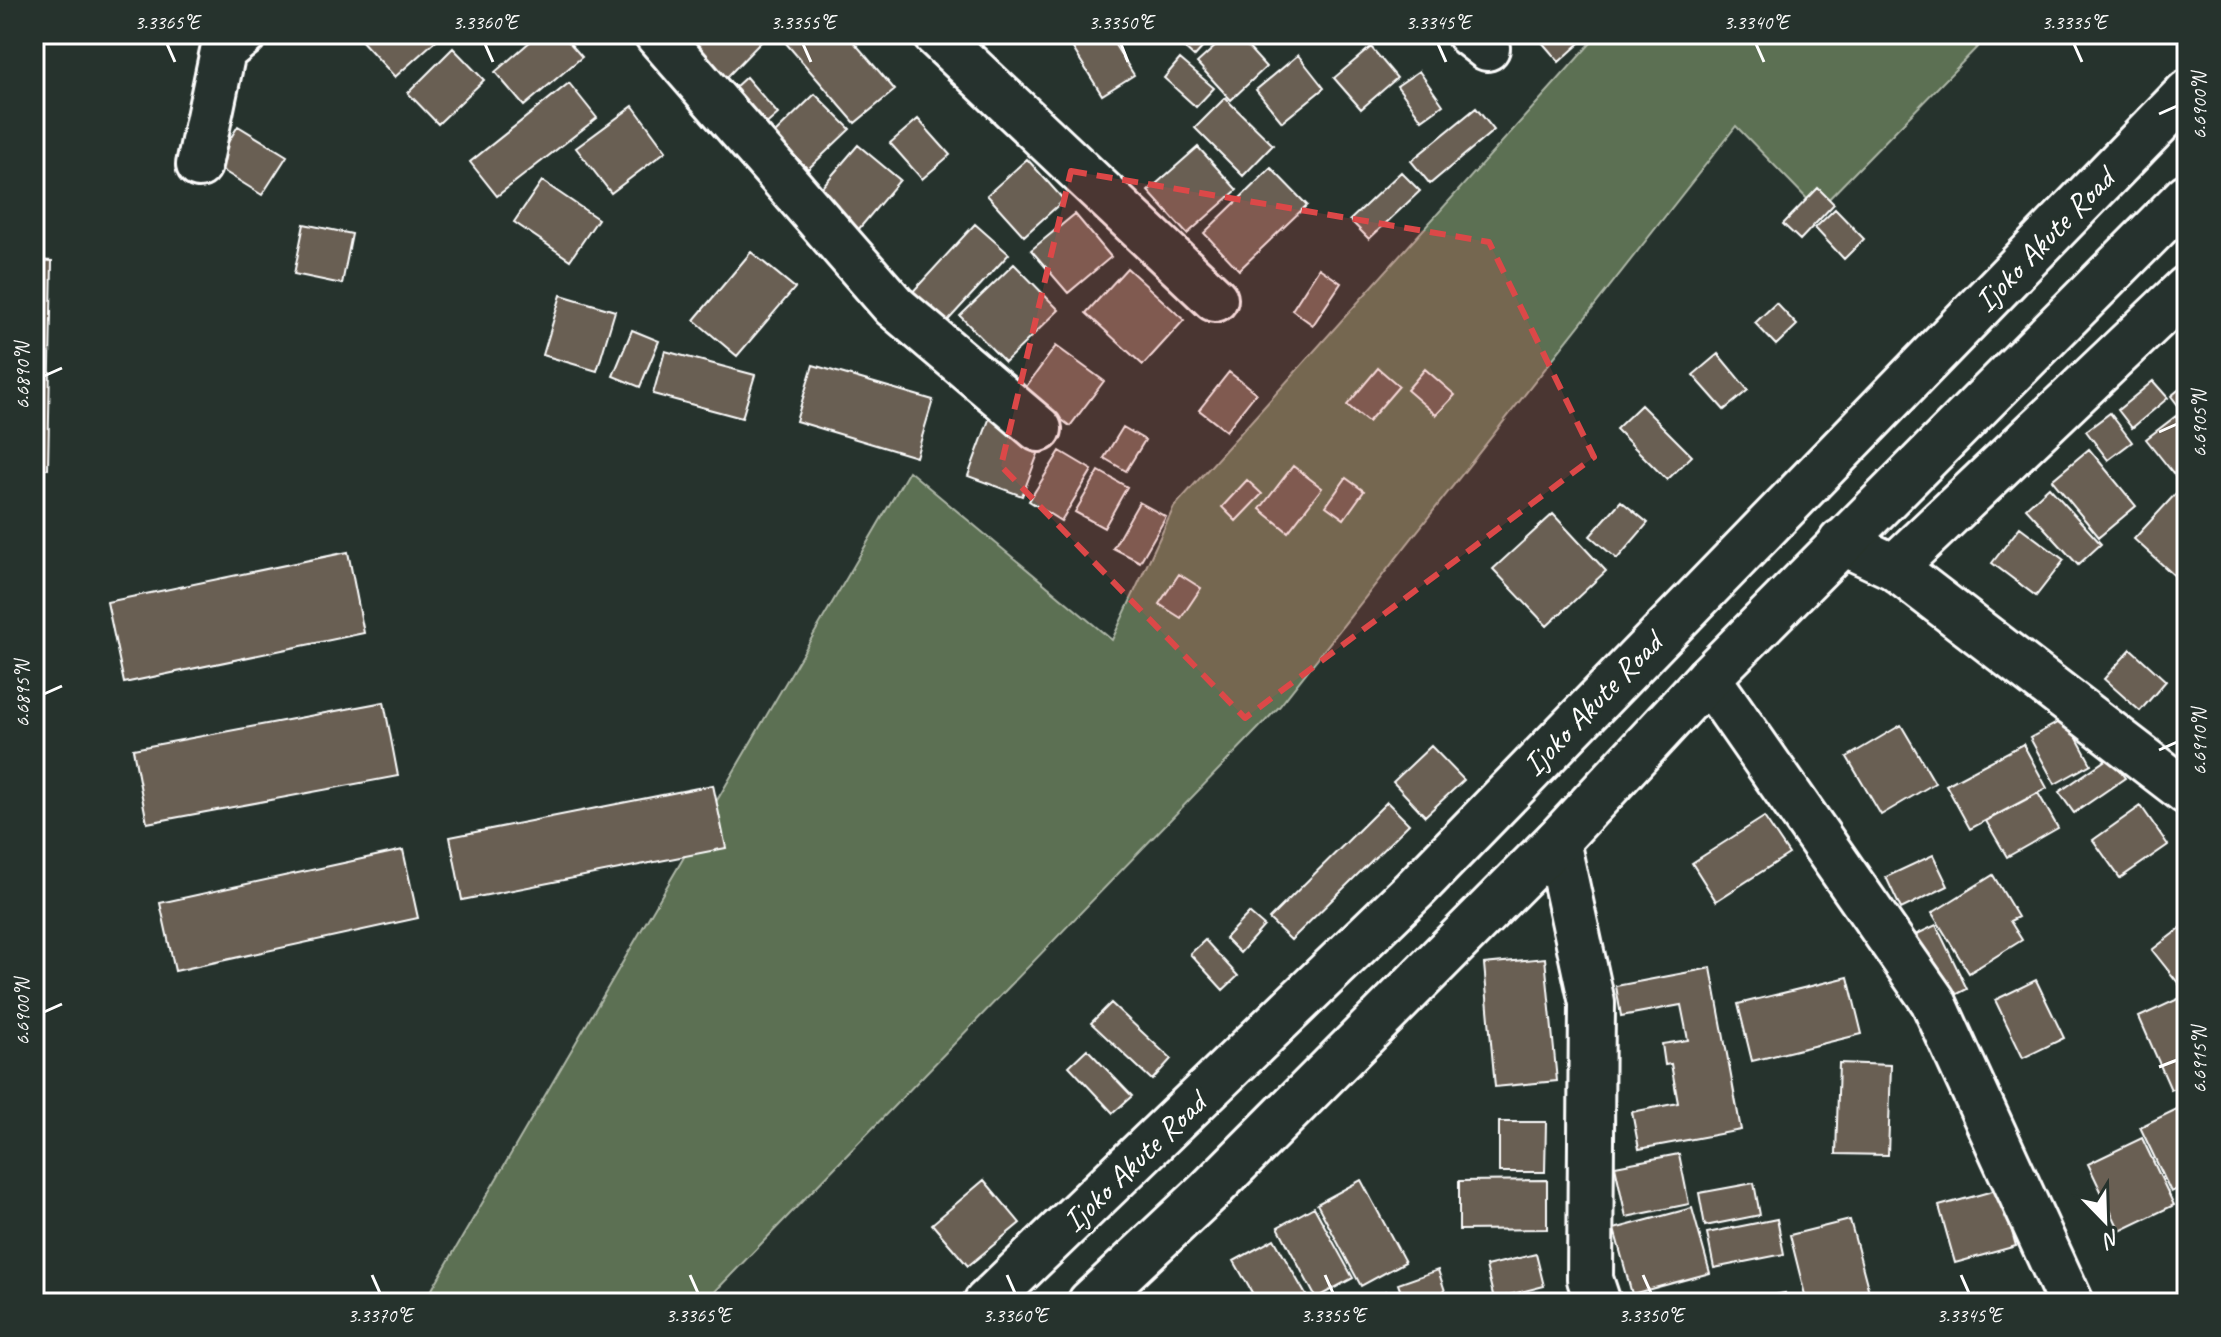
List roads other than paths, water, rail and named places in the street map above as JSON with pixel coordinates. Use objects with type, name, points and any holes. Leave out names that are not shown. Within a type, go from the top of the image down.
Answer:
[{"type":"main road","points":[[199,165],[223,51],[244,34]]},
{"type":"main road","points":[[657,34],[894,306],[1039,429]]},
{"type":"main road","points":[[935,34],[1215,299]]},
{"type":"main road","name":"Ijoko Akute Road","points":[[986,1303],[1414,890],[1706,584],[2187,93]]},
{"type":"main road","name":"Ijoko Akute Road","points":[[1090,1303],[1208,1192],[1557,841],[1708,678],[2187,196]]},
{"type":"main road","points":[[1894,567],[2187,288]]},
{"type":"main road","points":[[1841,542],[1894,567],[2187,792]]},
{"type":"main road","points":[[1708,678],[1933,1001],[2071,1303]]},
{"type":"main road","points":[[1557,841],[1592,1003],[1590,1279],[1598,1303]]}]
